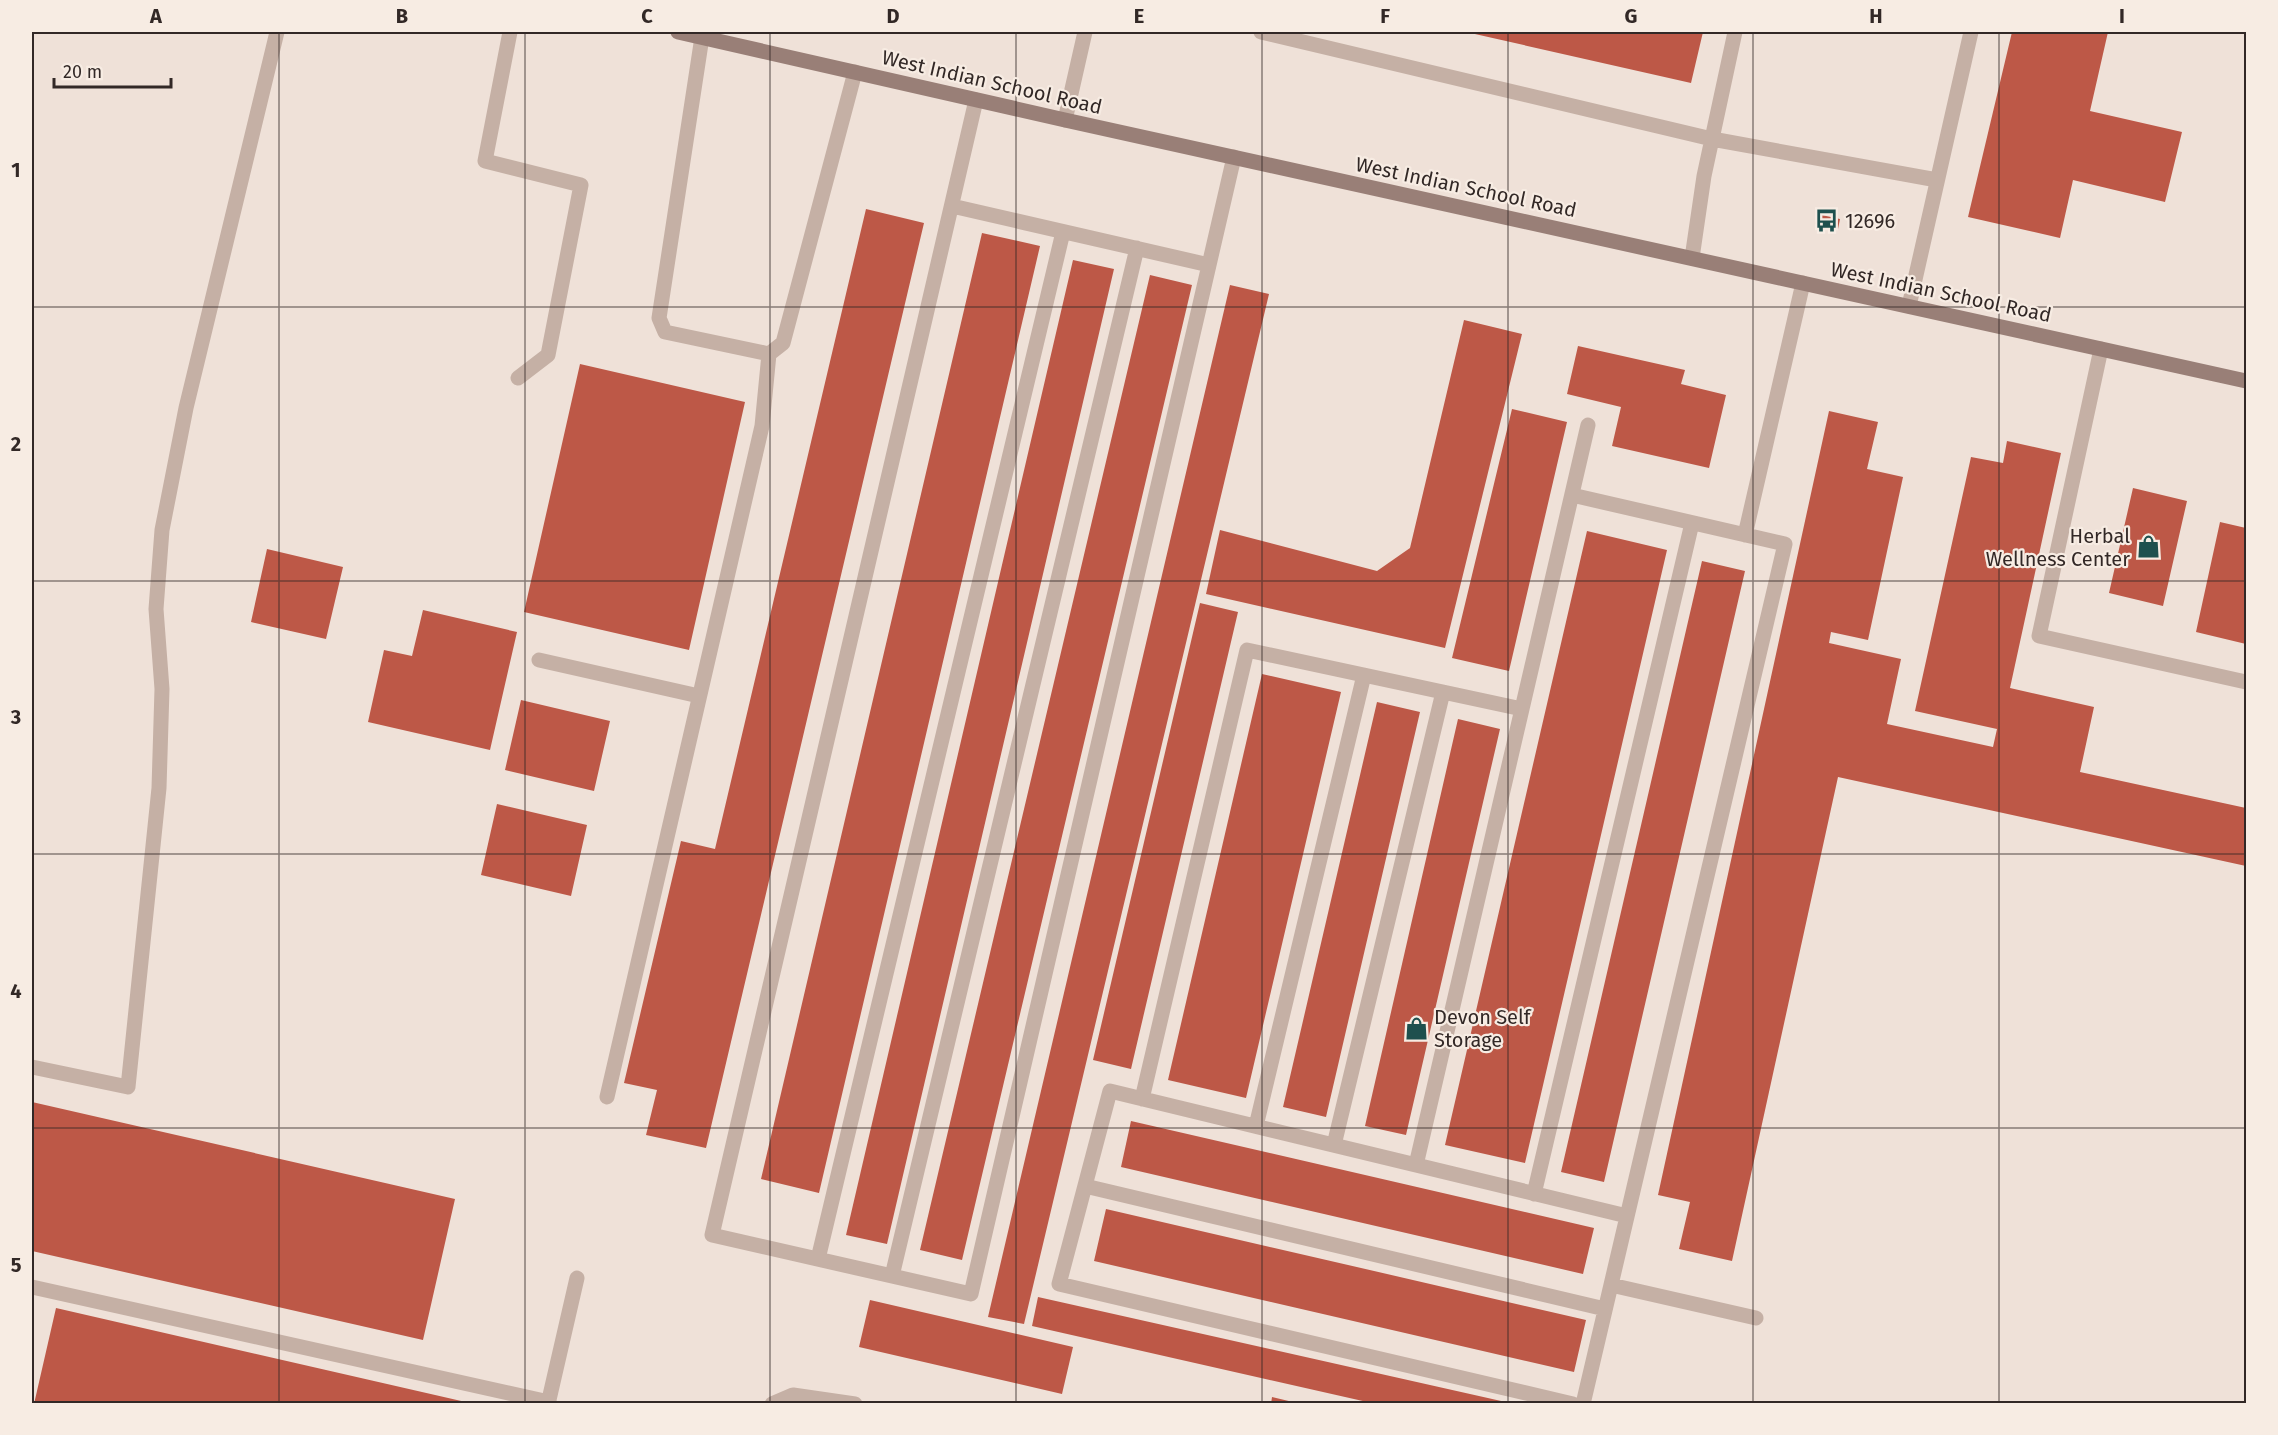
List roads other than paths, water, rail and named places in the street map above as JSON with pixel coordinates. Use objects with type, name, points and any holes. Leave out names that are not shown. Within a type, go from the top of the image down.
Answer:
[{"type":"main road","name":"West Indian School Road","points":[[678,32],[1065,120],[2247,381]]},
{"type":"street","points":[[32,1067],[129,1087],[159,788],[162,689],[156,609],[162,530],[191,386],[277,32]]},
{"type":"street","points":[[510,32],[485,161],[581,185],[548,355],[518,378]]},
{"type":"street","points":[[1065,120],[1085,32]]},
{"type":"street","points":[[1261,32],[1712,139],[1937,180]]},
{"type":"street","points":[[1692,258],[1712,139],[1735,32]]},
{"type":"street","points":[[1909,306],[1971,32]]},
{"type":"street","points":[[702,37],[659,318],[665,332],[769,354]]},
{"type":"street","points":[[607,1097],[762,426],[769,354],[783,343],[855,72]]},
{"type":"street","points":[[976,100],[712,1235],[971,1294],[1234,157]]},
{"type":"street","points":[[952,206],[1209,265]]},
{"type":"street","points":[[818,1259],[1064,232]]},
{"type":"street","points":[[892,1276],[1137,248]]},
{"type":"street","points":[[1745,535],[1803,283]]},
{"type":"street","points":[[2101,349],[2039,636],[2247,682]]},
{"type":"street","points":[[1416,1165],[1588,425]]},
{"type":"street","points":[[1572,495],[1785,544],[1583,1404]]},
{"type":"street","points":[[1534,1194],[1692,523]]},
{"type":"street","points":[[1142,1099],[1247,650],[1522,709]]},
{"type":"street","points":[[539,660],[699,696]]},
{"type":"street","points":[[1256,1126],[1364,675]]},
{"type":"street","points":[[1334,1145],[1443,692]]},
{"type":"street","points":[[1573,1404],[1059,1284],[1110,1091],[1627,1216]]},
{"type":"street","points":[[1085,1186],[1605,1309]]},
{"type":"street","points":[[32,1287],[549,1403],[577,1278]]},
{"type":"street","points":[[1611,1285],[1756,1318]]},
{"type":"street","points":[[772,1404],[793,1395],[855,1404]]},
{"type":"place","name":"12696","points":[[1827,221]]},
{"type":"place","name":"Herbal Wellness Center","points":[[2148,547]]},
{"type":"place","name":"Devon Self Storage","points":[[1416,1028]]}]
